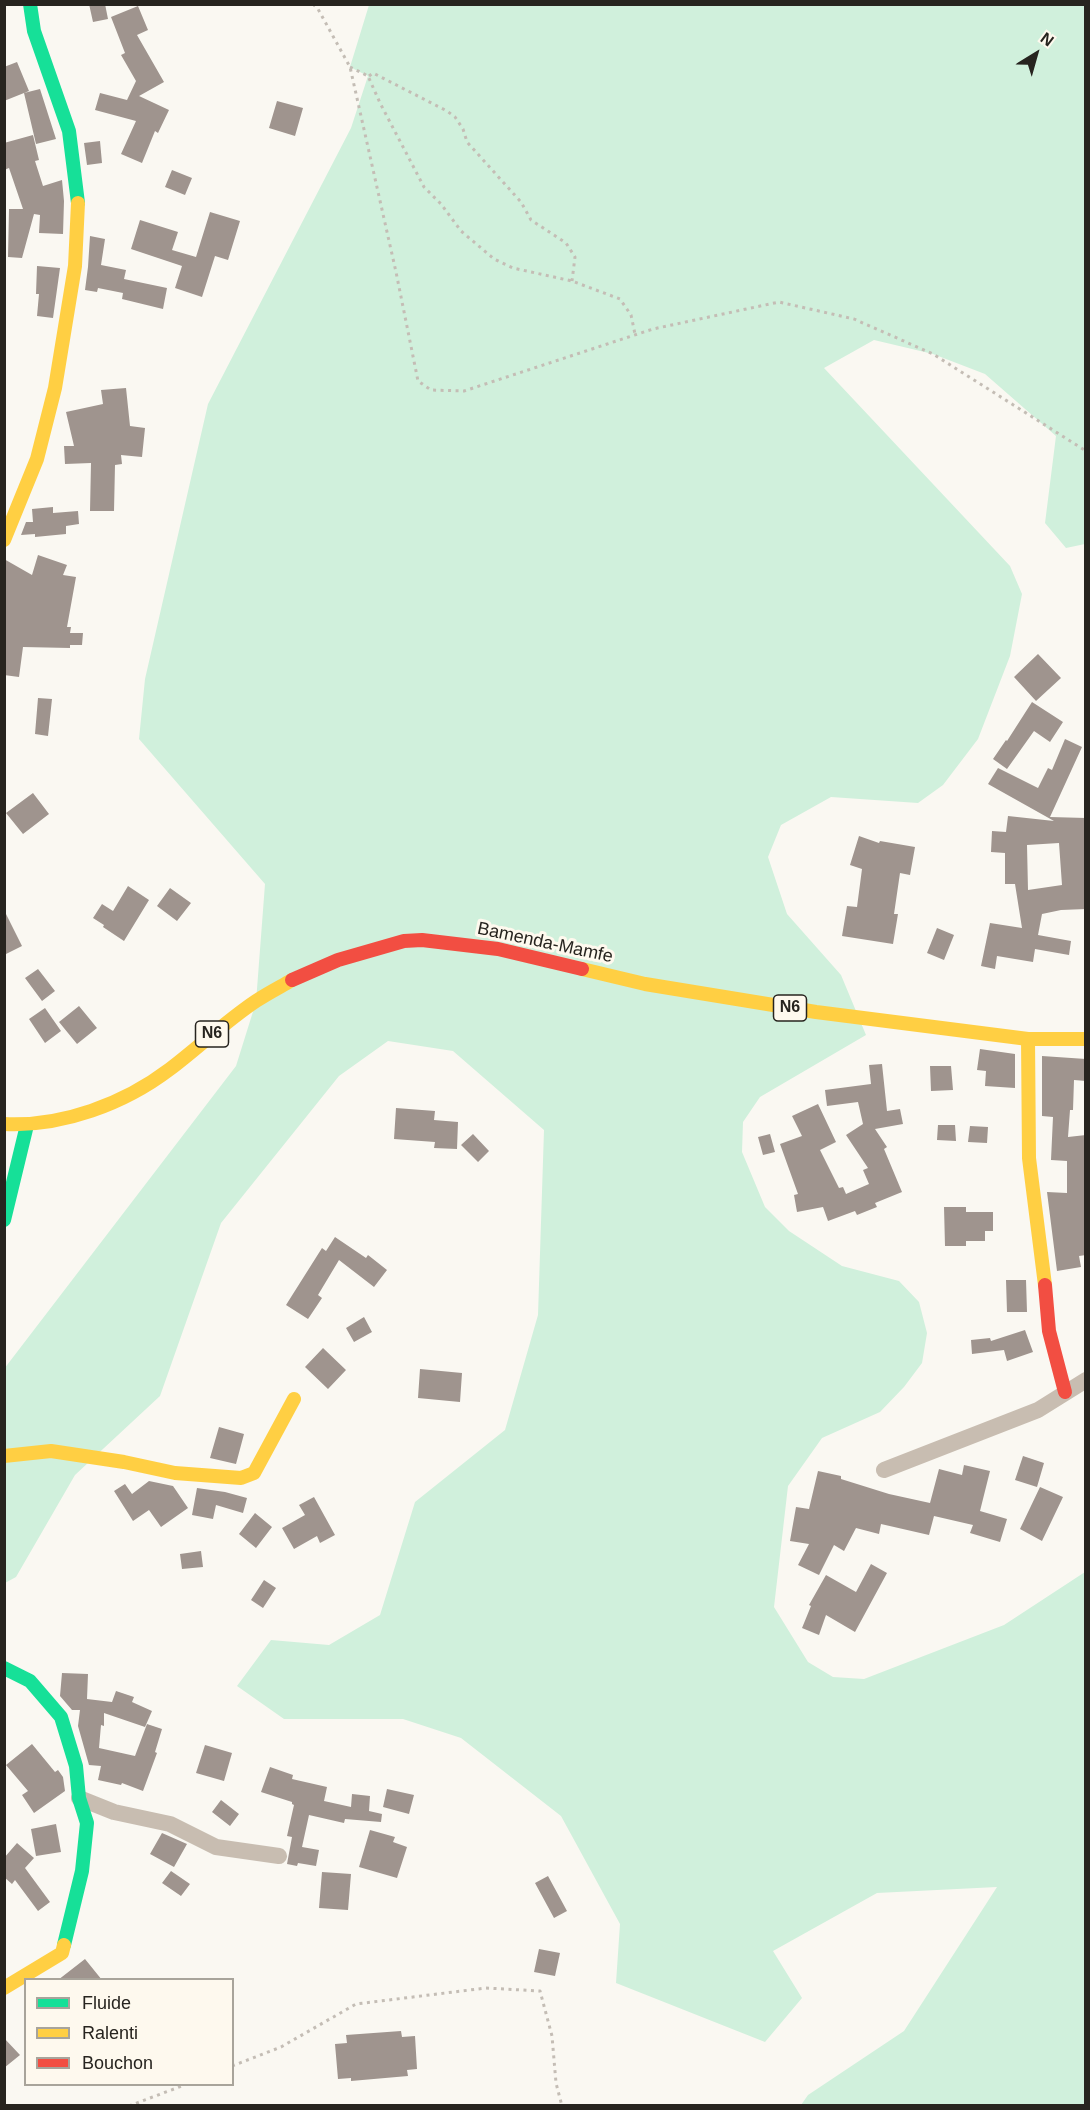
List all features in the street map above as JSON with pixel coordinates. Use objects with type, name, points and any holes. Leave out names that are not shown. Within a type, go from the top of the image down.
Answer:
[{"type":"main road","points":[[4,540],[37,459],[66,328],[75,266],[78,200],[69,131],[34,31],[30,4]]},
{"type":"main road","name":"Bamenda-Mamfe","points":[[4,1124],[27,1125],[60,1120],[96,1109],[134,1092],[169,1070],[256,1002],[299,976],[338,960],[404,941],[422,940],[498,949],[645,984],[816,1012],[1028,1039],[1086,1039]]},
{"type":"main road","points":[[1028,1039],[1029,1158],[1049,1331],[1065,1392]]},
{"type":"main road","points":[[4,1220],[27,1125]]},
{"type":"main road","points":[[4,1456],[51,1451],[124,1462],[175,1473],[241,1478],[254,1473],[294,1399]]},
{"type":"main road","points":[[4,1668],[30,1681],[61,1717],[76,1766],[79,1798],[87,1823],[82,1871],[62,1953],[4,1988]]},
{"type":"street","points":[[884,1470],[1038,1410],[1086,1380]]},
{"type":"street","points":[[79,1798],[114,1812],[170,1824],[216,1847],[279,1856]]},
{"type":"path","points":[[313,4],[350,67],[418,381],[431,390],[464,391],[653,329],[779,302],[854,319],[933,354],[1086,451]]},
{"type":"path","points":[[350,67],[368,76],[424,187],[441,204],[461,231],[494,260],[513,268],[572,281],[620,299],[631,315],[635,335]]},
{"type":"path","points":[[368,76],[373,73],[447,111],[454,117],[464,129],[467,142],[520,202],[531,220],[566,243],[575,257],[572,281]]},
{"type":"path","points":[[234,2065],[281,2047],[356,2004],[486,1988],[540,1991],[552,2036],[556,2083],[562,2106]]},
{"type":"path","points":[[129,2106],[184,2086]]},
{"type":"green space","points":[[369,5],[1085,5],[1085,544],[1066,548],[1045,523],[1056,436],[985,374],[933,354],[874,340],[824,368],[1010,566],[1022,594],[1010,656],[978,739],[943,785],[918,803],[831,797],[781,825],[768,857],[787,914],[841,975],[866,1035],[760,1097],[743,1122],[742,1152],[765,1207],[789,1231],[842,1266],[899,1281],[919,1302],[927,1333],[922,1363],[904,1387],[880,1412],[822,1438],[788,1486],[774,1607],[808,1662],[833,1677],[864,1679],[1004,1625],[1085,1572],[1085,2105],[801,2105],[808,2095],[904,2031],[997,1887],[877,1893],[773,1951],[802,1998],[765,2042],[616,1983],[620,1924],[561,1816],[461,1738],[403,1719],[284,1719],[237,1686],[271,1640],[329,1645],[380,1615],[415,1502],[505,1430],[538,1315],[544,1130],[453,1051],[388,1041],[339,1076],[221,1223],[160,1396],[75,1475],[16,1577],[5,1583],[4,1369],[236,1066],[256,1002],[265,884],[139,739],[145,679],[208,404],[351,128],[368,76],[350,67]]},
{"type":"building","points":[[89,4],[105,4],[108,19],[93,22]]},
{"type":"building","points":[[138,6],[148,30],[137,35],[164,82],[139,96],[169,110],[158,133],[155,131],[142,163],[121,154],[136,121],[95,110],[100,93],[127,100],[136,81],[121,55],[125,53],[111,17]]},
{"type":"building","points":[[17,62],[29,91],[4,101],[4,67]]},
{"type":"building","points":[[40,89],[56,139],[36,144],[24,93]]},
{"type":"building","points":[[277,101],[303,108],[295,136],[269,128]]},
{"type":"building","points":[[33,135],[39,160],[35,161],[43,186],[62,180],[63,234],[39,233],[40,215],[34,214],[22,258],[8,257],[9,209],[23,209],[9,168],[4,170],[4,143]]},
{"type":"building","points":[[100,141],[102,163],[87,165],[84,143]]},
{"type":"building","points":[[172,170],[192,178],[185,195],[165,187]]},
{"type":"building","points":[[210,212],[240,221],[228,260],[215,256],[202,297],[175,288],[182,266],[131,249],[140,220],[178,232],[172,250],[196,257]]},
{"type":"building","points":[[90,236],[105,239],[101,265],[126,270],[124,279],[167,288],[163,309],[122,299],[123,293],[98,288],[97,292],[85,290]]},
{"type":"building","points":[[37,266],[60,268],[53,318],[37,316],[39,294],[36,294]]},
{"type":"building","points":[[126,388],[130,426],[145,428],[142,457],[121,455],[122,464],[115,465],[114,511],[90,511],[91,463],[65,464],[64,446],[74,446],[66,412],[103,404],[101,390]]},
{"type":"building","points":[[53,507],[53,513],[78,511],[79,524],[66,526],[66,534],[35,537],[35,534],[21,535],[26,522],[33,522],[32,509]]},
{"type":"building","points":[[38,555],[67,565],[63,575],[76,577],[67,627],[71,627],[70,633],[83,633],[82,645],[70,645],[70,648],[23,647],[19,677],[4,675],[4,559],[32,575]]},
{"type":"building","points":[[1038,654],[1061,678],[1036,701],[1014,677]]},
{"type":"building","points":[[38,698],[52,699],[48,736],[35,734]]},
{"type":"building","points":[[1032,702],[1063,722],[1050,742],[1034,731],[1007,769],[993,759]]},
{"type":"building","points":[[1065,739],[1082,747],[1050,817],[1086,818],[1086,909],[1061,910],[1042,914],[1038,935],[1071,941],[1069,955],[1035,949],[1033,962],[997,956],[995,969],[981,966],[990,923],[1022,928],[1015,884],[1005,884],[1005,853],[991,852],[992,831],[1006,832],[1008,816],[1054,821],[988,784],[998,768],[1038,788],[1048,768],[1052,770]],"holes":[[[1059,843],[1062,885],[1028,890],[1027,845]]]},
{"type":"building","points":[[33,793],[49,814],[23,834],[6,813]]},
{"type":"building","points":[[859,836],[879,843],[880,841],[915,847],[910,875],[900,873],[894,914],[898,914],[893,944],[842,936],[847,906],[857,907],[862,869],[850,865]]},
{"type":"building","points":[[128,886],[149,900],[124,941],[93,918],[102,904],[113,911]]},
{"type":"building","points":[[170,888],[191,903],[177,921],[157,906]]},
{"type":"building","points":[[4,910],[22,946],[4,955]]},
{"type":"building","points":[[937,928],[954,935],[944,960],[927,953]]},
{"type":"building","points":[[38,969],[55,991],[42,1001],[25,978]]},
{"type":"building","points":[[79,1006],[97,1028],[77,1044],[59,1022]]},
{"type":"building","points":[[45,1008],[61,1031],[45,1043],[29,1019]]},
{"type":"building","points":[[980,1049],[1015,1054],[1015,1088],[985,1086],[986,1071],[977,1070]]},
{"type":"building","points":[[1042,1056],[1086,1059],[1086,1081],[1074,1080],[1073,1110],[1070,1110],[1068,1137],[1086,1135],[1086,1255],[1079,1256],[1081,1267],[1057,1271],[1047,1192],[1067,1193],[1067,1161],[1051,1160],[1053,1117],[1042,1116]]},
{"type":"building","points":[[882,1064],[887,1111],[900,1109],[903,1124],[875,1129],[887,1147],[884,1149],[902,1192],[875,1203],[877,1207],[857,1215],[855,1211],[828,1221],[823,1207],[797,1212],[794,1195],[798,1194],[780,1144],[802,1136],[792,1116],[818,1104],[836,1142],[820,1150],[839,1188],[843,1187],[846,1194],[869,1184],[863,1170],[868,1168],[846,1135],[863,1124],[858,1102],[827,1106],[825,1090],[871,1084],[869,1065]]},
{"type":"building","points":[[930,1066],[951,1066],[953,1090],[931,1091]]},
{"type":"building","points":[[396,1108],[435,1111],[434,1120],[458,1122],[457,1149],[434,1148],[435,1142],[394,1139]]},
{"type":"building","points":[[938,1125],[955,1125],[956,1141],[937,1140]]},
{"type":"building","points":[[970,1126],[988,1127],[987,1143],[968,1142]]},
{"type":"building","points":[[473,1134],[489,1151],[478,1162],[461,1145]]},
{"type":"building","points":[[770,1134],[775,1152],[763,1155],[758,1137]]},
{"type":"building","points":[[944,1207],[966,1207],[966,1212],[993,1212],[993,1231],[985,1231],[985,1241],[966,1241],[966,1246],[945,1246]]},
{"type":"building","points":[[335,1237],[366,1258],[368,1255],[387,1270],[374,1287],[339,1260],[318,1295],[322,1298],[308,1319],[286,1305],[322,1248],[326,1251]]},
{"type":"building","points":[[1006,1280],[1026,1280],[1027,1312],[1007,1312]]},
{"type":"building","points":[[364,1317],[372,1332],[354,1342],[346,1328]]},
{"type":"building","points":[[1025,1330],[1033,1352],[1007,1361],[1004,1350],[972,1354],[971,1340],[990,1338],[991,1341]]},
{"type":"building","points":[[323,1348],[346,1370],[328,1389],[305,1367]]},
{"type":"building","points":[[420,1369],[462,1373],[460,1402],[418,1398]]},
{"type":"building","points":[[219,1427],[244,1434],[236,1464],[210,1458]]},
{"type":"building","points":[[1023,1456],[1044,1463],[1037,1487],[1015,1480]]},
{"type":"building","points":[[964,1465],[990,1471],[980,1511],[1007,1519],[1000,1542],[970,1533],[973,1525],[934,1516],[929,1535],[881,1524],[879,1534],[856,1528],[844,1551],[834,1545],[819,1575],[798,1565],[809,1544],[790,1541],[796,1507],[809,1509],[818,1471],[841,1476],[841,1479],[889,1494],[930,1503],[939,1469],[962,1475]]},
{"type":"building","points":[[149,1481],[173,1486],[188,1508],[161,1527],[149,1510],[133,1521],[114,1491],[125,1484],[132,1494]]},
{"type":"building","points":[[1040,1487],[1063,1497],[1042,1541],[1020,1529]]},
{"type":"building","points":[[197,1488],[247,1498],[243,1513],[216,1505],[213,1519],[192,1515]]},
{"type":"building","points":[[314,1497],[335,1535],[320,1543],[317,1536],[294,1549],[282,1528],[305,1515],[299,1505]]},
{"type":"building","points":[[255,1513],[272,1527],[256,1548],[239,1534]]},
{"type":"building","points":[[201,1551],[203,1567],[182,1569],[180,1554]]},
{"type":"building","points":[[871,1564],[887,1573],[855,1632],[826,1615],[819,1635],[802,1628],[811,1606],[809,1605],[826,1575],[856,1592]]},
{"type":"building","points":[[264,1580],[276,1588],[263,1608],[251,1600]]},
{"type":"building","points":[[62,1673],[88,1674],[87,1699],[112,1702],[116,1691],[134,1697],[132,1702],[152,1711],[145,1727],[104,1713],[104,1726],[101,1725],[99,1748],[135,1756],[147,1724],[162,1729],[155,1752],[157,1753],[143,1791],[122,1783],[121,1785],[98,1780],[101,1766],[89,1765],[78,1726],[80,1710],[72,1710],[60,1696]]},
{"type":"building","points":[[32,1744],[55,1772],[58,1770],[63,1777],[65,1791],[34,1813],[22,1795],[28,1791],[6,1765]]},
{"type":"building","points":[[205,1745],[232,1753],[224,1781],[196,1773]]},
{"type":"building","points":[[270,1767],[293,1775],[292,1779],[327,1787],[324,1801],[351,1807],[352,1794],[370,1796],[369,1811],[382,1814],[381,1822],[345,1819],[344,1823],[309,1815],[302,1847],[319,1850],[316,1866],[287,1864],[292,1837],[287,1836],[294,1805],[292,1802],[261,1792]]},
{"type":"building","points":[[387,1789],[414,1795],[409,1814],[383,1807]]},
{"type":"building","points":[[221,1800],[239,1814],[230,1826],[212,1812]]},
{"type":"building","points":[[56,1824],[61,1852],[36,1856],[31,1829]]},
{"type":"building","points":[[370,1830],[395,1837],[393,1842],[407,1847],[397,1878],[359,1867]]},
{"type":"building","points":[[162,1833],[187,1844],[174,1867],[150,1854]]},
{"type":"building","points":[[17,1843],[34,1858],[25,1868],[50,1902],[38,1911],[15,1880],[12,1884],[4,1877],[4,1858]]},
{"type":"building","points":[[171,1871],[190,1884],[181,1896],[162,1883]]},
{"type":"building","points":[[322,1872],[351,1874],[348,1910],[319,1908]]},
{"type":"building","points":[[548,1876],[567,1911],[554,1918],[535,1883]]},
{"type":"building","points":[[539,1949],[560,1953],[555,1976],[534,1972]]},
{"type":"building","points":[[85,1959],[100,1978],[61,1978]]},
{"type":"building","points":[[401,2031],[402,2037],[415,2036],[417,2069],[407,2070],[408,2076],[351,2081],[351,2078],[338,2079],[335,2044],[347,2043],[346,2035]]},
{"type":"building","points":[[4,2038],[20,2055],[4,2068]]},
{"type":"traffic: fast","points":[[30,4],[34,31],[69,131],[78,203]]},
{"type":"traffic: fast","points":[[4,1220],[27,1125]]},
{"type":"traffic: fast","points":[[4,1668],[30,1681],[61,1717],[76,1766],[79,1798],[87,1823],[82,1871],[64,1945]]},
{"type":"traffic: slow","points":[[4,540],[37,459],[55,388],[75,266],[78,203]]},
{"type":"traffic: slow","points":[[582,969],[645,984],[816,1012],[1028,1039],[1086,1039]]},
{"type":"traffic: slow","points":[[4,1124],[48,1122],[113,1103],[152,1082],[245,1009],[292,980]]},
{"type":"traffic: slow","points":[[1028,1039],[1029,1158],[1045,1285]]},
{"type":"traffic: slow","points":[[4,1456],[51,1451],[124,1462],[175,1473],[241,1478],[254,1473],[294,1399]]},
{"type":"traffic: slow","points":[[4,1988],[62,1953],[64,1945]]},
{"type":"traffic: jam","points":[[292,980],[338,960],[404,941],[422,940],[498,949],[582,969]]},
{"type":"traffic: jam","points":[[1045,1285],[1049,1331],[1065,1392]]}]
